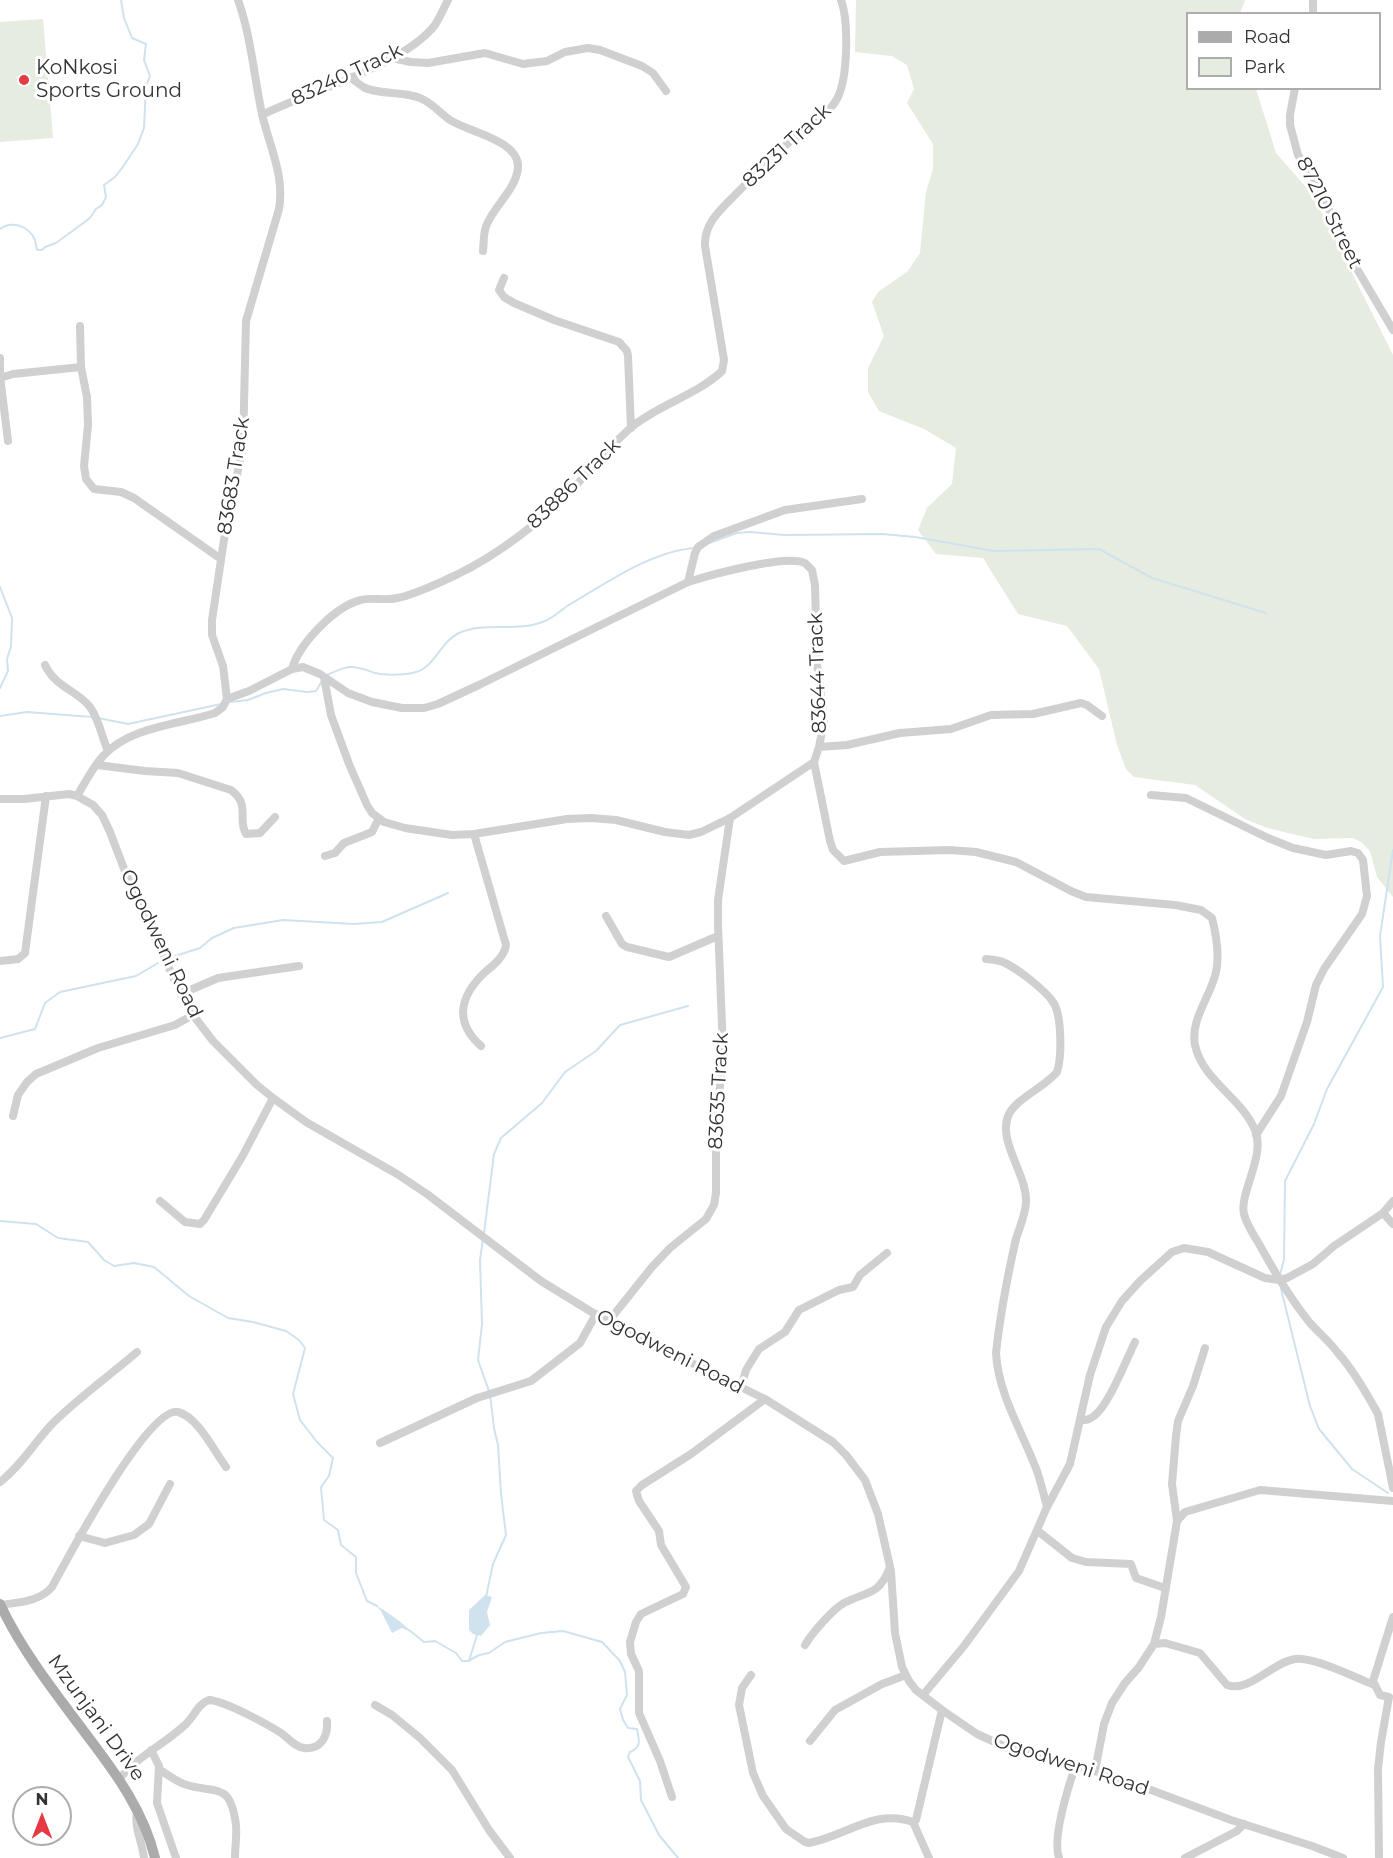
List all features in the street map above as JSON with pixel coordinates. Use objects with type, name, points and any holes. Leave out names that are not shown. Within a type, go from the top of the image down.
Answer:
[{"type":"main road","name":"Mzunjani Drive","points":[[0,1604],[37,1668],[119,1779],[146,1829],[155,1858]]},
{"type":"street","name":"83683 Track","points":[[227,699],[223,666],[212,635],[212,620],[221,559],[243,446],[247,315],[280,202],[280,184],[262,115],[238,0]]},
{"type":"street","name":"83240 Track","points":[[262,115],[392,58],[418,40],[434,25],[448,0]]},
{"type":"street","name":"83231 Track","points":[[705,246],[707,229],[718,212],[769,161],[822,116],[837,99],[844,75],[846,19],[841,0]]},
{"type":"street","points":[[392,58],[428,63],[485,53],[524,64],[547,61],[573,50],[588,48],[600,50],[642,66],[653,73],[666,91]]},
{"type":"street","points":[[350,77],[364,87],[373,90],[424,99],[450,120],[499,142],[513,152],[518,165],[517,172],[487,222],[483,251]]},
{"type":"street","name":"87210 Street","points":[[1295,90],[1290,125],[1298,155],[1319,187],[1350,257],[1393,330]]},
{"type":"street","name":"83886 Track","points":[[292,669],[297,655],[316,631],[350,604],[366,599],[399,598],[414,592],[469,568],[526,531],[574,487],[631,428],[652,413],[702,385],[722,370],[724,360],[705,246]]},
{"type":"street","points":[[504,278],[498,290],[504,297],[554,320],[614,340],[624,347],[628,356],[631,428]]},
{"type":"street","points":[[80,326],[81,367],[87,397],[88,425],[84,466],[86,479],[90,485],[99,490],[120,492],[134,498],[221,559]]},
{"type":"street","points":[[0,358],[0,370]]},
{"type":"street","points":[[8,441],[0,377],[81,367]]},
{"type":"street","points":[[688,582],[698,547],[714,536],[785,510],[862,499]]},
{"type":"street","name":"83644 Track","points":[[292,669],[308,668],[348,693],[372,702],[402,708],[424,708],[481,684],[688,582],[721,573],[792,560],[801,561],[809,566],[814,575],[815,585],[817,664],[824,721],[819,747],[814,762],[730,818],[701,832],[689,835],[665,832],[616,820],[591,818],[567,819],[474,834],[452,835],[391,825],[379,818]]},
{"type":"street","points":[[45,665],[57,682],[89,706],[108,751]]},
{"type":"street","points":[[1,800],[24,800],[61,794],[77,796],[108,751],[133,736],[215,713],[223,707],[227,699],[249,691],[292,669]]},
{"type":"street","points":[[324,677],[328,707],[349,764],[367,805],[379,818],[372,832],[344,843],[335,854],[325,856]]},
{"type":"street","points":[[819,747],[847,745],[900,733],[951,729],[991,715],[1032,714],[1081,703],[1102,716]]},
{"type":"street","points":[[814,762],[832,850],[844,861],[880,852],[950,850],[976,852],[1016,862],[1086,897],[1175,905],[1201,910],[1212,918],[1217,970],[1195,1028],[1196,1048],[1206,1068],[1238,1103],[1255,1129],[1255,1161],[1243,1212],[1279,1280],[1310,1323],[1339,1353],[1360,1382],[1374,1407],[1380,1423],[1393,1488]]},
{"type":"street","points":[[97,765],[178,772],[231,790],[242,802],[243,831],[246,834],[260,833],[275,817]]},
{"type":"street","points":[[1150,795],[1186,798],[1293,848],[1326,855],[1351,850],[1358,853],[1363,860],[1367,896],[1362,914],[1324,969],[1316,985],[1307,1022],[1281,1096],[1256,1135]]},
{"type":"street","points":[[0,961],[18,959],[25,953],[46,796]]},
{"type":"street","name":"Ogodweni Road","points":[[77,796],[93,805],[102,815],[181,994],[193,1015],[213,1041],[257,1085],[306,1122],[397,1174],[427,1194],[533,1276],[608,1322],[765,1399],[833,1442],[857,1468],[876,1507],[891,1567],[897,1653],[909,1681],[923,1695],[977,1734],[1008,1748],[1111,1775],[1343,1858]]},
{"type":"street","name":"83635 Track","points":[[608,1322],[652,1267],[670,1248],[706,1219],[714,1205],[716,1135],[723,1051],[718,900],[730,818]]},
{"type":"street","points":[[474,834],[506,945],[503,954],[471,987],[463,1008],[465,1024],[472,1038],[481,1046]]},
{"type":"street","points":[[606,916],[622,944],[663,956],[676,956],[718,936]]},
{"type":"street","points":[[987,960],[998,960],[1008,964],[1048,996],[1056,1008],[1060,1030],[1057,1072],[1015,1106],[1008,1116],[1006,1135],[1023,1181],[1026,1203],[1010,1266],[996,1353],[996,1363],[1003,1388],[1037,1472],[1047,1507]]},
{"type":"street","points":[[181,994],[218,978],[300,966]]},
{"type":"street","points":[[13,1116],[18,1095],[36,1074],[98,1048],[175,1025],[193,1015]]},
{"type":"street","points":[[159,1202],[185,1222],[200,1224],[242,1157],[273,1098]]},
{"type":"street","points":[[923,1695],[964,1646],[1013,1580],[1070,1464],[1090,1375],[1106,1327],[1122,1301],[1140,1281],[1172,1252],[1184,1248],[1208,1252],[1265,1278],[1279,1280],[1306,1268],[1383,1213],[1393,1201]]},
{"type":"street","points":[[1383,1213],[1393,1224]]},
{"type":"street","points":[[741,1388],[746,1370],[761,1347],[785,1332],[800,1309],[839,1290],[853,1287],[860,1275],[887,1253]]},
{"type":"street","points":[[380,1443],[477,1398],[513,1389],[531,1381],[580,1343],[596,1314]]},
{"type":"street","points":[[1081,1420],[1088,1420],[1097,1414],[1106,1401],[1135,1342]]},
{"type":"street","points":[[1095,1771],[1104,1724],[1112,1702],[1140,1667],[1154,1644],[1161,1617],[1177,1521],[1172,1484],[1178,1421],[1193,1386],[1205,1348]]},
{"type":"street","points":[[0,1482],[11,1474],[55,1421],[137,1352]]},
{"type":"street","points":[[672,1797],[660,1761],[639,1713],[639,1671],[631,1654],[630,1642],[641,1614],[682,1594],[686,1587],[661,1545],[659,1531],[639,1501],[636,1491],[691,1454],[765,1399]]},
{"type":"street","points":[[0,1604],[31,1600],[47,1594],[107,1490],[146,1435],[170,1412],[184,1414],[200,1429],[226,1467]]},
{"type":"street","points":[[79,1536],[105,1543],[134,1535],[149,1524],[170,1484]]},
{"type":"street","points":[[1177,1521],[1190,1510],[1260,1490],[1393,1501]]},
{"type":"street","points":[[1038,1532],[1071,1558],[1086,1562],[1131,1564],[1136,1578],[1165,1588]]},
{"type":"street","points":[[805,1645],[842,1604],[873,1592],[884,1583],[891,1567]]},
{"type":"street","points":[[1379,1858],[1378,1769],[1391,1695],[1380,1695],[1374,1685],[1375,1672],[1393,1617]]},
{"type":"street","points":[[1154,1644],[1165,1643],[1200,1653],[1227,1685],[1232,1686],[1241,1686],[1288,1660],[1302,1658],[1374,1685]]},
{"type":"street","points":[[751,1675],[742,1688],[739,1705],[747,1750],[753,1773],[763,1796],[788,1832],[809,1843],[840,1833],[864,1821],[878,1818],[897,1817],[914,1822]]},
{"type":"street","points":[[810,1741],[835,1710],[882,1684],[906,1675]]},
{"type":"street","points":[[119,1779],[130,1766],[184,1726],[200,1705],[209,1700],[220,1702],[281,1733],[301,1747],[310,1748],[324,1740],[327,1721]]},
{"type":"street","points":[[375,1705],[392,1715],[420,1738],[452,1770],[489,1830],[510,1858]]},
{"type":"street","points":[[914,1822],[942,1710]]},
{"type":"street","points":[[151,1750],[160,1770],[157,1803],[176,1858]]},
{"type":"street","points":[[1059,1858],[1056,1851],[1058,1834],[1075,1767]]},
{"type":"street","points":[[160,1770],[185,1784],[217,1790],[228,1798],[236,1824],[236,1858]]},
{"type":"street","points":[[137,1810],[135,1826],[144,1858]]},
{"type":"street","points":[[914,1822],[929,1858]]},
{"type":"street","points":[[1185,1858],[1237,1831],[1244,1824]]},
{"type":"green space","points":[[856,0],[1245,0],[1240,12],[1186,12],[1186,90],[1256,90],[1276,153],[1313,195],[1393,355],[1393,897],[1377,877],[1370,851],[1353,838],[1314,839],[1267,828],[1245,819],[1195,785],[1134,777],[1126,769],[1117,745],[1099,669],[1067,626],[1018,614],[983,558],[936,554],[918,530],[927,508],[952,484],[956,448],[924,429],[879,411],[868,392],[868,368],[884,336],[872,302],[878,292],[907,272],[920,253],[926,192],[933,169],[933,144],[907,103],[914,89],[907,65],[892,56],[855,52]]},
{"type":"green space","name":"KoNkosi Sports Ground","points":[[43,19],[53,138],[0,142],[0,22]]},
{"type":"water","points":[[485,1595],[492,1597],[487,1612],[490,1625],[481,1636],[469,1630],[469,1610]]},
{"type":"water","points":[[376,1606],[405,1625],[411,1632],[402,1628],[392,1633]]},
{"type":"waterway","points":[[0,229],[10,225],[24,228],[35,240],[37,250],[56,243],[90,218],[102,205],[106,197],[104,185],[115,177],[138,144],[144,128],[146,86],[150,76],[144,60],[146,44],[132,38],[124,18],[121,0]]},
{"type":"waterway","points":[[709,543],[737,533],[751,532],[784,535],[882,534],[915,537],[994,551],[1099,549],[1152,578],[1266,613]]},
{"type":"waterway","points":[[327,675],[349,667],[384,674],[416,672],[428,665],[447,642],[459,633],[480,628],[524,626],[545,621],[645,562],[678,550],[695,548]]},
{"type":"waterway","points":[[0,587],[12,618],[11,647],[7,659],[8,671],[0,688]]},
{"type":"waterway","points":[[230,702],[248,700],[283,689],[316,691],[322,681]]},
{"type":"waterway","points":[[98,718],[128,724],[221,704]]},
{"type":"waterway","points":[[0,716],[27,712],[92,717]]},
{"type":"waterway","points":[[1280,1275],[1284,1259],[1285,1181],[1314,1124],[1327,1089],[1383,987],[1380,936],[1393,850]]},
{"type":"waterway","points":[[172,957],[200,948],[212,938],[234,928],[283,920],[354,924],[382,922],[448,893]]},
{"type":"waterway","points":[[0,1038],[35,1029],[45,1003],[60,992],[136,976],[158,963]]},
{"type":"waterway","points":[[484,1233],[494,1154],[501,1138],[542,1103],[565,1072],[596,1051],[620,1025],[688,1006]]},
{"type":"waterway","points":[[0,1221],[36,1224],[58,1238],[88,1242],[104,1260],[114,1266],[134,1263],[154,1267],[189,1296],[228,1318],[286,1331],[299,1340],[305,1348],[293,1394],[300,1420],[333,1458],[329,1476],[321,1487],[324,1520],[338,1530],[341,1545],[356,1557],[356,1573],[367,1601],[377,1606]]},
{"type":"waterway","points":[[483,1239],[480,1260],[482,1324],[478,1360],[490,1394],[498,1445],[506,1535],[493,1564],[486,1597]]},
{"type":"waterway","points":[[1281,1289],[1310,1406],[1319,1429],[1352,1469],[1388,1493]]},
{"type":"waterway","points":[[409,1630],[424,1642],[435,1641],[456,1653],[462,1661],[489,1653],[505,1642],[541,1633],[563,1631],[602,1642],[620,1661],[625,1672],[627,1695],[620,1709],[628,1728],[637,1729],[638,1745],[628,1757],[640,1781],[641,1800],[659,1835],[678,1858]]},
{"type":"waterway","points":[[469,1661],[477,1635]]},
{"type":"place","name":"KoNkosi Sports Ground","points":[[24,80]]}]
